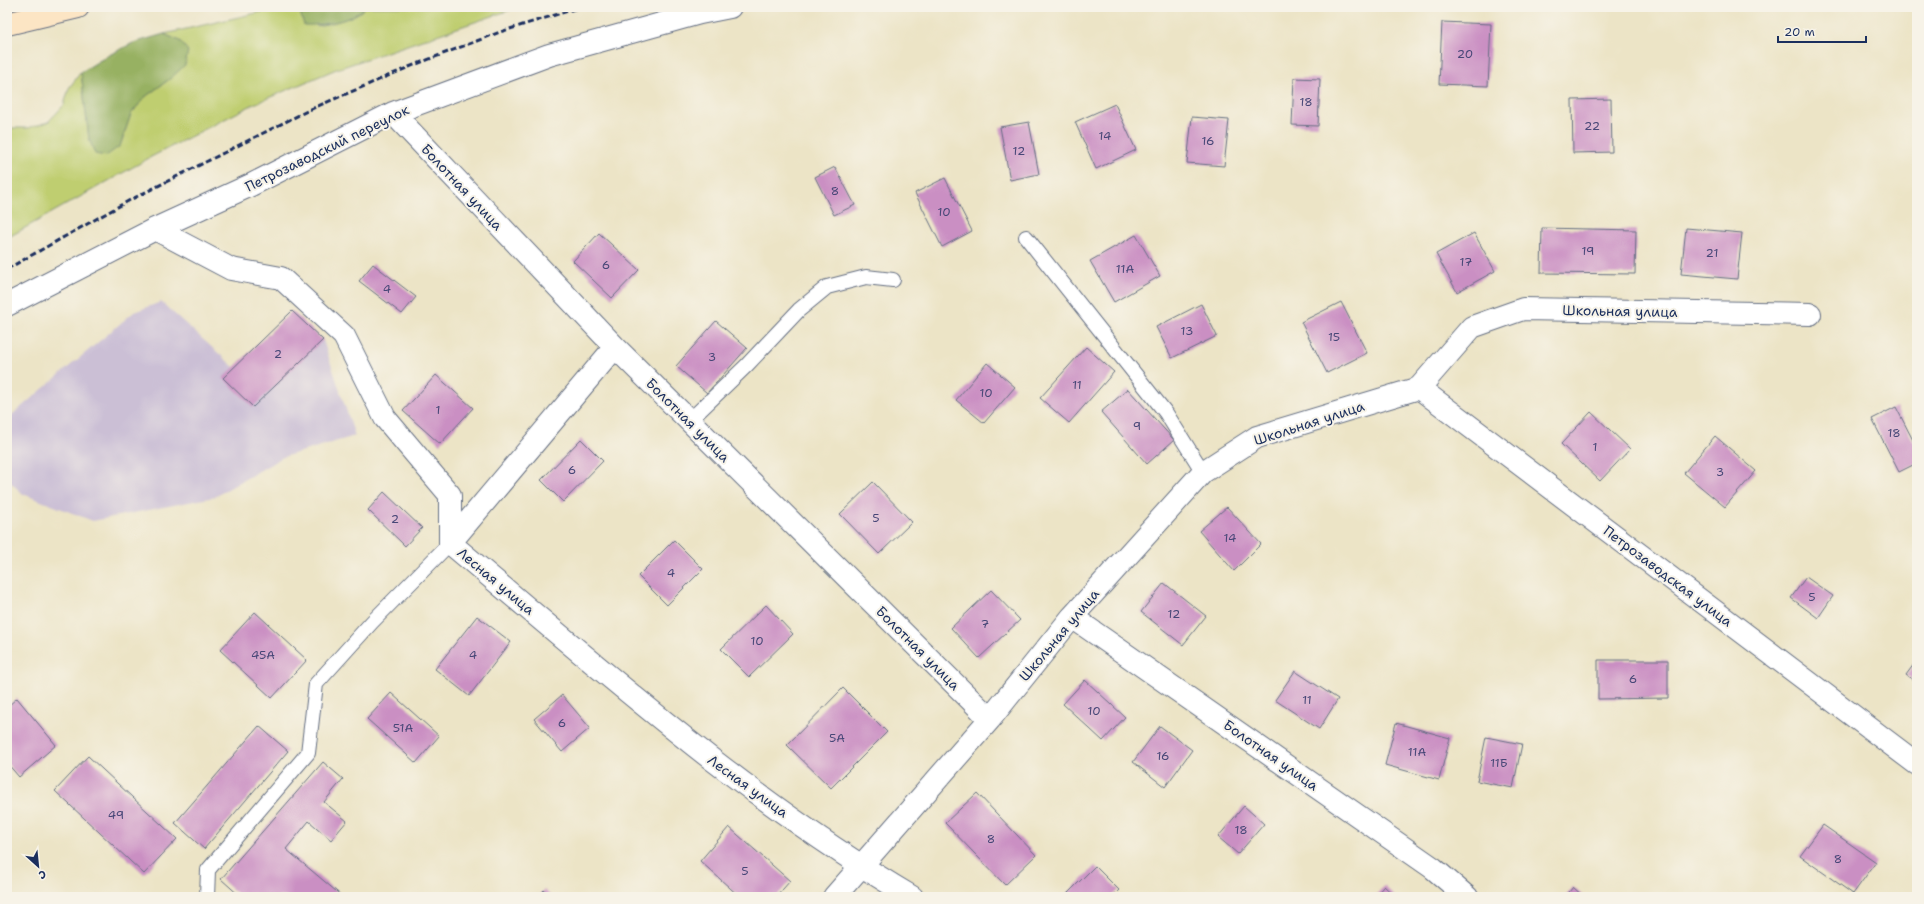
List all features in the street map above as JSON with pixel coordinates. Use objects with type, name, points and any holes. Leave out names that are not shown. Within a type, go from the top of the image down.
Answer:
[{"type":"main road","points":[[7,24],[78,7]]},
{"type":"street","name":"Петрозаводский переулок","points":[[7,305],[155,228],[251,185],[393,113],[549,55],[700,13],[730,7]]},
{"type":"street","name":"Болотная улица","points":[[393,113],[615,347],[990,719]]},
{"type":"street","name":"Лесная улица","points":[[155,228],[231,269],[281,278],[344,336],[385,418],[450,495],[450,543],[717,765],[861,867],[912,897]]},
{"type":"street","name":"Школьная улица","points":[[834,897],[990,719],[1072,617],[1203,472],[1257,437],[1419,388],[1472,326],[1523,309],[1810,314]]},
{"type":"street","points":[[450,543],[615,347]]},
{"type":"street","name":"Петрозаводская улица","points":[[1419,388],[1917,764]]},
{"type":"street","name":"Болотная улица","points":[[1072,617],[1433,868],[1467,897]]},
{"type":"lane","points":[[1026,238],[1166,413],[1203,472]]},
{"type":"lane","points":[[689,421],[746,366],[798,310],[827,287],[866,277],[893,280]]},
{"type":"lane","points":[[209,895],[208,870],[308,753],[316,684],[372,622],[450,543]]},
{"type":"shaded area","points":[[161,302],[234,367],[323,340],[355,436],[283,457],[214,497],[93,521],[23,494],[7,479],[7,419],[134,312]]},
{"type":"green space","points":[[283,7],[303,7],[300,12],[317,26],[336,22],[355,15],[365,7],[519,7],[334,70],[254,104],[151,157],[7,238],[7,128],[28,128],[48,122],[64,105],[69,88],[81,72],[89,139],[120,146],[131,114],[145,97],[171,78],[180,41],[164,34]]},
{"type":"green space","points":[[303,7],[365,7],[353,16],[336,22],[304,25],[300,12]]},
{"type":"green space","points":[[164,34],[180,41],[188,51],[185,65],[171,78],[145,97],[131,114],[120,146],[106,156],[95,154],[89,139],[81,72],[107,56],[133,43]]},
{"type":"building","points":[[1442,22],[1491,24],[1488,86],[1439,84]]},
{"type":"building","points":[[1294,78],[1320,79],[1318,126],[1292,125]]},
{"type":"building","points":[[1611,99],[1612,152],[1573,153],[1572,100]]},
{"type":"building","points":[[1115,104],[1136,150],[1096,169],[1075,122]]},
{"type":"building","points":[[1192,117],[1229,120],[1224,166],[1187,163]]},
{"type":"building","points":[[1029,122],[1039,174],[1010,180],[1000,127]]},
{"type":"building","points":[[835,167],[855,205],[834,215],[815,177]]},
{"type":"building","points":[[945,178],[972,231],[942,247],[915,193]]},
{"type":"building","points":[[1542,228],[1636,230],[1635,274],[1541,273]]},
{"type":"building","points":[[1686,228],[1742,233],[1737,279],[1681,274]]},
{"type":"building","points":[[599,233],[639,270],[612,298],[573,261]]},
{"type":"building","points":[[1474,233],[1495,271],[1457,292],[1436,254]]},
{"type":"building","points":[[1136,235],[1160,276],[1114,302],[1090,261]]},
{"type":"building","points":[[373,264],[416,297],[402,314],[359,281]]},
{"type":"building","points":[[1341,302],[1367,353],[1327,373],[1301,322]]},
{"type":"building","points":[[1201,304],[1217,336],[1172,358],[1156,327]]},
{"type":"building","points":[[292,311],[323,340],[253,407],[223,378]]},
{"type":"building","points":[[716,321],[747,348],[707,393],[676,366]]},
{"type":"building","points":[[1086,347],[1114,372],[1069,423],[1040,398]]},
{"type":"building","points":[[987,363],[1015,387],[984,423],[956,400]]},
{"type":"building","points":[[436,375],[473,408],[440,444],[403,411]]},
{"type":"building","points":[[1128,389],[1174,440],[1147,464],[1101,412]]},
{"type":"building","points":[[1896,407],[1917,448],[1917,463],[1899,472],[1872,419]]},
{"type":"building","points":[[1591,412],[1630,449],[1600,481],[1561,444]]},
{"type":"building","points":[[1715,436],[1756,471],[1725,507],[1684,473]]},
{"type":"building","points":[[581,439],[603,461],[563,502],[541,480]]},
{"type":"building","points":[[873,482],[912,522],[879,554],[840,514]]},
{"type":"building","points":[[384,492],[422,528],[405,546],[368,510]]},
{"type":"building","points":[[1227,507],[1261,544],[1234,571],[1199,531]]},
{"type":"building","points":[[674,540],[703,569],[667,605],[638,576]]},
{"type":"building","points":[[1806,577],[1833,596],[1818,618],[1791,598]]},
{"type":"building","points":[[1164,583],[1206,616],[1183,645],[1141,612]]},
{"type":"building","points":[[991,590],[1020,620],[979,658],[951,628]]},
{"type":"building","points":[[766,605],[793,634],[749,677],[721,649]]},
{"type":"building","points":[[255,612],[307,660],[272,698],[220,650]]},
{"type":"building","points":[[477,616],[511,642],[469,696],[435,669]]},
{"type":"building","points":[[1598,660],[1668,660],[1668,698],[1598,699]]},
{"type":"building","points":[[1917,660],[1917,683],[1906,675]]},
{"type":"building","points":[[1295,671],[1338,699],[1319,729],[1275,700]]},
{"type":"building","points":[[1085,680],[1125,717],[1103,741],[1063,704]]},
{"type":"building","points":[[843,688],[887,732],[831,788],[787,745]]},
{"type":"building","points":[[391,693],[439,736],[416,763],[367,719]]},
{"type":"building","points":[[562,695],[590,728],[562,752],[534,719]]},
{"type":"building","points":[[17,698],[56,745],[19,777],[7,763],[7,707]]},
{"type":"building","points":[[1396,723],[1450,738],[1439,780],[1385,765]]},
{"type":"building","points":[[259,726],[288,751],[204,849],[175,823]]},
{"type":"building","points":[[1160,726],[1192,750],[1165,787],[1133,762]]},
{"type":"building","points":[[1486,737],[1522,744],[1513,788],[1477,781]]},
{"type":"building","points":[[88,756],[177,839],[144,874],[55,791]]},
{"type":"building","points":[[323,762],[343,779],[324,802],[347,821],[331,840],[309,821],[286,849],[343,897],[241,897],[221,879]]},
{"type":"building","points":[[977,793],[1036,855],[1005,885],[945,823]]},
{"type":"building","points":[[1244,806],[1264,824],[1238,854],[1218,837]]},
{"type":"building","points":[[1823,825],[1876,862],[1853,894],[1800,856]]},
{"type":"building","points":[[729,827],[790,881],[776,897],[740,897],[700,861]]},
{"type":"building","points":[[1095,866],[1119,890],[1112,897],[1064,897]]},
{"type":"building","points":[[1384,886],[1396,897],[1374,897]]},
{"type":"building","points":[[1573,887],[1584,897],[1565,897]]},
{"type":"building","points":[[544,890],[552,897],[538,897]]},
{"type":"railway","points":[[7,269],[130,200],[311,109],[409,67],[500,32],[581,7]]}]
